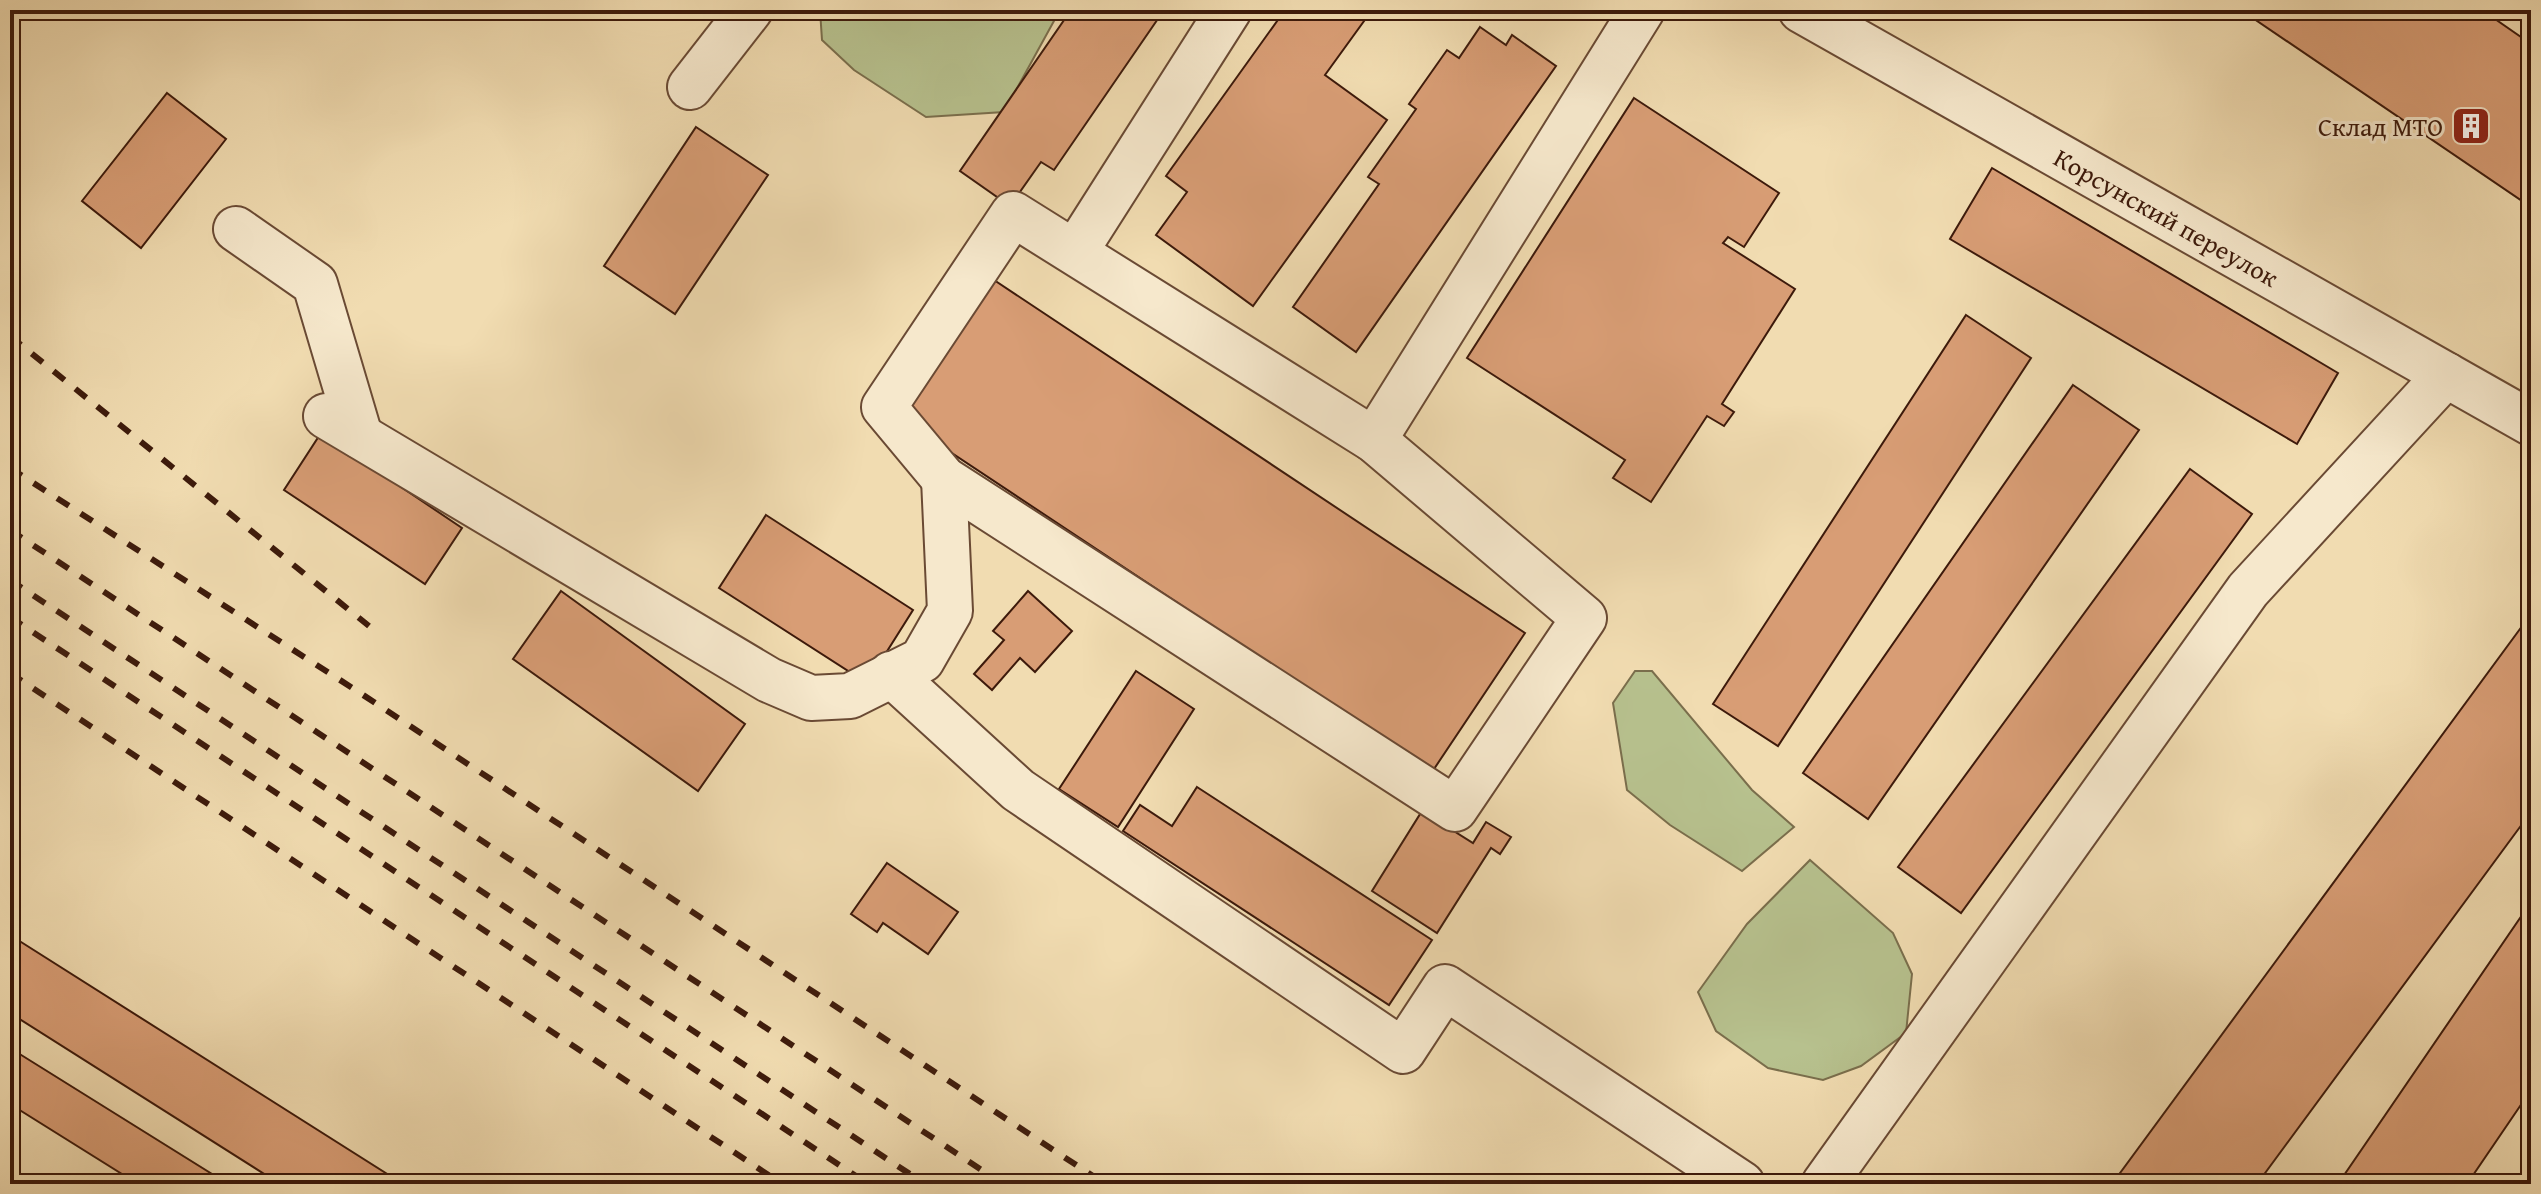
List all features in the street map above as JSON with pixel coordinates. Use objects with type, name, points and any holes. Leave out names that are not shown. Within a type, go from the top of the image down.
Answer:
[{"type":"street","points":[[690,87],[750,10]]},
{"type":"street","points":[[1075,252],[1229,10]]},
{"type":"street","points":[[1374,440],[1642,10]]},
{"type":"street","name":"Корсунский переулок","points":[[1801,10],[2531,423]]},
{"type":"street","points":[[1013,214],[1075,252],[1374,440],[1584,618],[1455,809],[944,479],[884,407],[1013,214]]},
{"type":"street","points":[[236,229],[315,284],[343,426],[769,680],[811,698],[850,696],[922,660],[950,611],[944,479]]},
{"type":"street","points":[[1824,1184],[2248,590],[2446,375]]},
{"type":"street","points":[[891,674],[1018,790],[1403,1051],[1445,987],[1742,1184]]},
{"type":"green space","points":[[820,10],[1060,10],[1004,112],[926,117],[854,70],[822,40]]},
{"type":"green space","points":[[1635,671],[1652,671],[1752,790],[1794,827],[1742,871],[1670,825],[1627,790],[1613,703]]},
{"type":"green space","points":[[1810,860],[1893,933],[1912,974],[1906,1033],[1861,1066],[1823,1080],[1768,1068],[1716,1031],[1698,992],[1747,924]]},
{"type":"building","points":[[1071,10],[1164,10],[1054,170],[1041,162],[1010,206],[960,171]]},
{"type":"building","points":[[1285,10],[1372,10],[1325,75],[1387,120],[1253,306],[1156,235],[1187,192],[1166,176]]},
{"type":"building","name":"Склад МТО","points":[[2241,10],[2482,10],[2531,44],[2531,207]]},
{"type":"building","points":[[1480,27],[1506,45],[1512,35],[1556,66],[1356,352],[1293,307],[1379,184],[1368,177],[1416,109],[1409,104],[1447,50],[1459,58]]},
{"type":"building","points":[[167,93],[226,139],[141,248],[82,201]]},
{"type":"building","points":[[1634,98],[1779,193],[1744,247],[1728,237],[1723,243],[1795,289],[1722,404],[1734,412],[1724,426],[1707,416],[1651,502],[1613,478],[1625,460],[1467,358]]},
{"type":"building","points":[[696,127],[768,175],[675,314],[604,266]]},
{"type":"building","points":[[1992,168],[2338,373],[2297,444],[1950,239]]},
{"type":"building","points":[[988,276],[1525,633],[1432,772],[896,416]]},
{"type":"building","points":[[1966,315],[2031,358],[1778,746],[1713,704]]},
{"type":"building","points":[[2073,385],[2139,430],[1868,819],[1803,773]]},
{"type":"building","points":[[321,433],[462,528],[425,584],[284,490]]},
{"type":"building","points":[[2190,469],[2252,514],[1961,913],[1898,867]]},
{"type":"building","points":[[766,515],[913,610],[867,683],[719,588]]},
{"type":"building","points":[[561,591],[745,724],[698,791],[513,659]]},
{"type":"building","points":[[1028,591],[1072,631],[1035,672],[1020,658],[992,690],[974,674],[1004,640],[993,631]]},
{"type":"building","points":[[2531,614],[2531,812],[2257,1184],[2112,1184]]},
{"type":"building","points":[[1136,671],[1194,709],[1118,827],[1059,789]]},
{"type":"building","points":[[1197,787],[1432,940],[1389,1005],[1123,831],[1140,805],[1172,826]]},
{"type":"building","points":[[1422,811],[1473,843],[1486,822],[1511,837],[1500,854],[1491,848],[1437,933],[1372,891]]},
{"type":"building","points":[[887,863],[958,912],[928,954],[883,923],[877,932],[851,914]]},
{"type":"building","points":[[2531,902],[2531,1090],[2467,1184],[2338,1184]]},
{"type":"building","points":[[10,935],[403,1184],[280,1184],[10,1013]]},
{"type":"building","points":[[10,1048],[228,1184],[138,1184],[10,1104]]},
{"type":"railway","points":[[10,336],[369,626]]},
{"type":"railway","points":[[10,468],[354,689],[1105,1184]]},
{"type":"railway","points":[[10,530],[1003,1184]]},
{"type":"railway","points":[[10,580],[925,1184]]},
{"type":"railway","points":[[10,617],[868,1184]]},
{"type":"railway","points":[[10,673],[782,1184]]},
{"type":"place","name":"Склад МТО","points":[[2471,126]]}]
